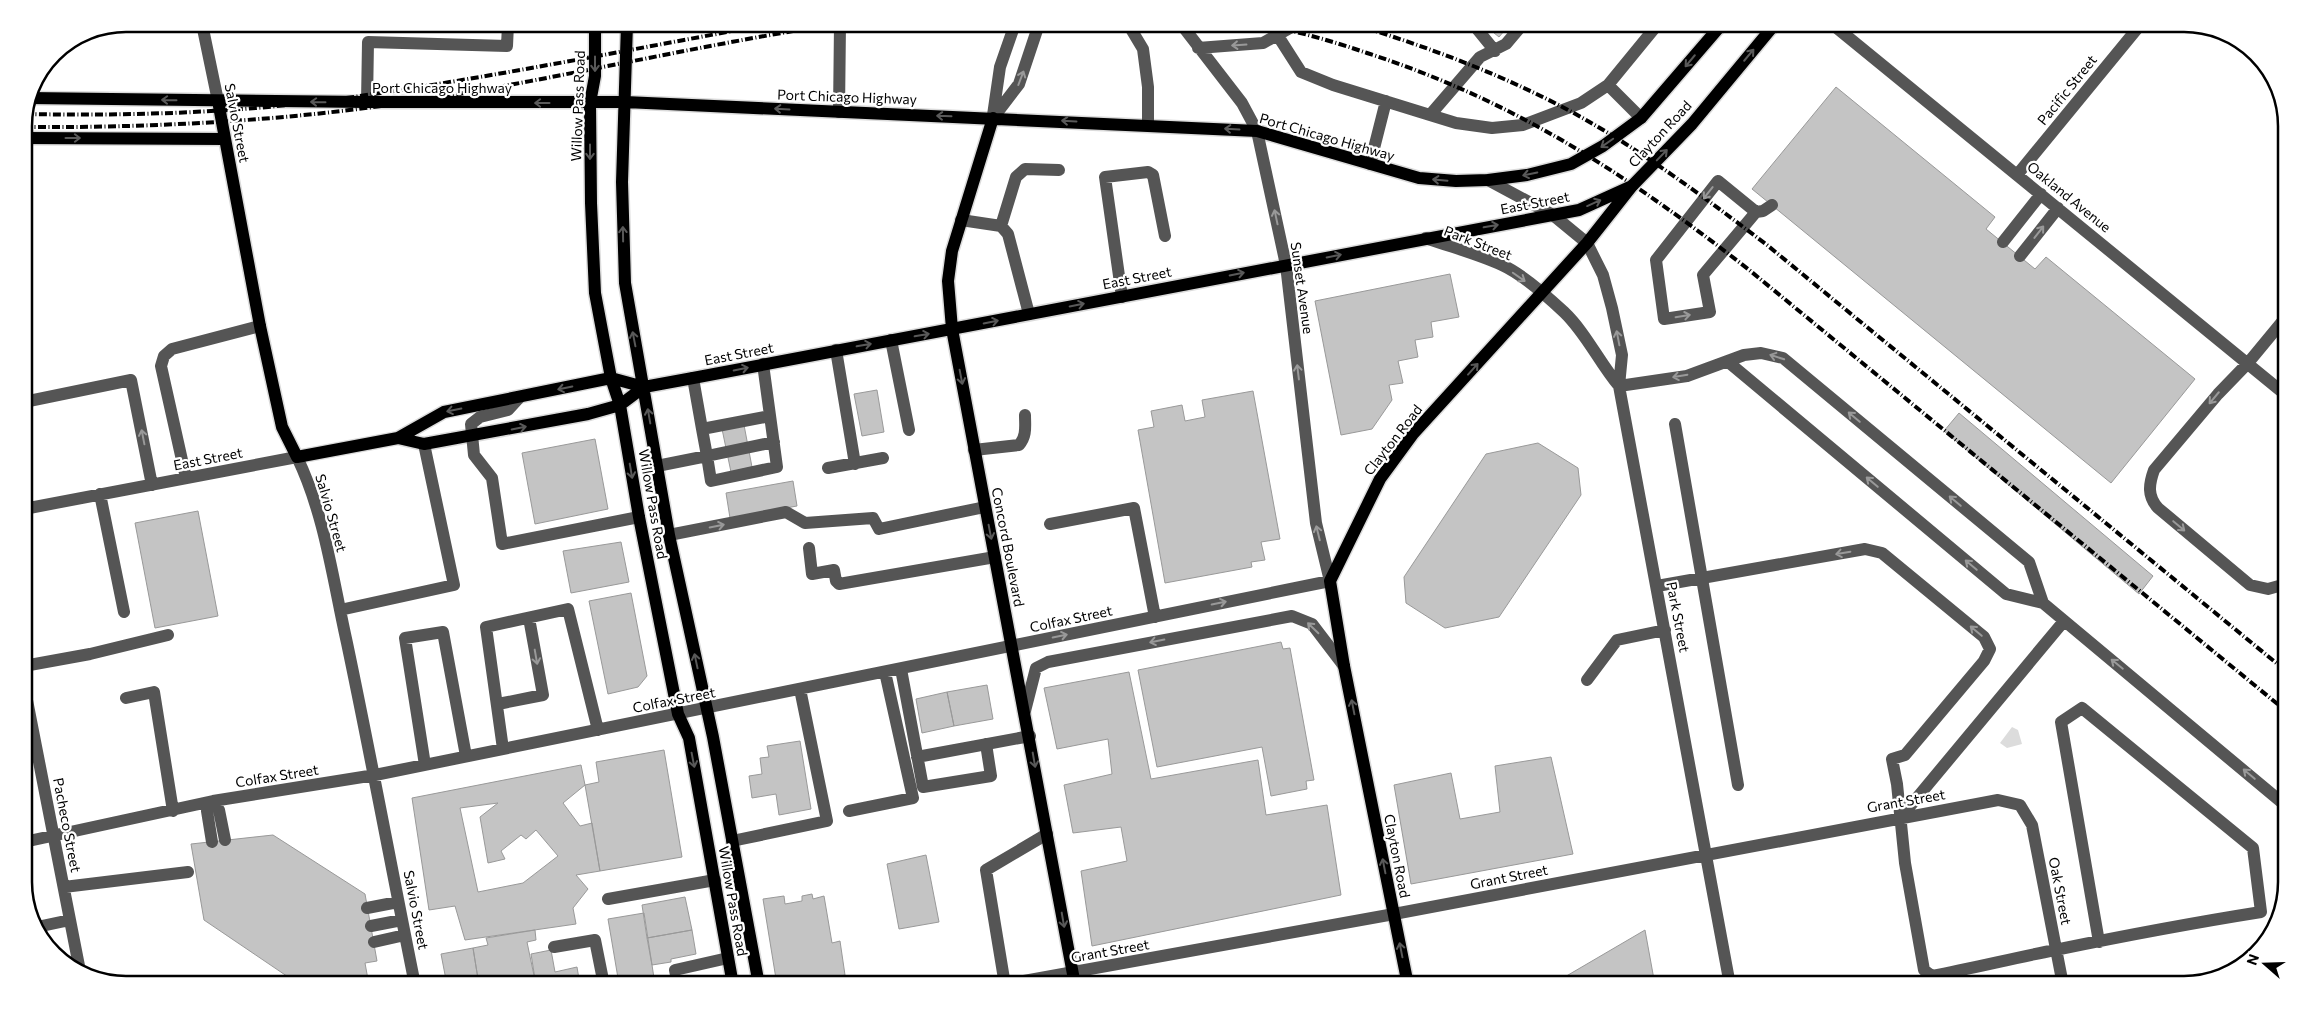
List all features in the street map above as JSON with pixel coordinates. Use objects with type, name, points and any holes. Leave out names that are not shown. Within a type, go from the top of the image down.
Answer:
[{"type":"main road","name":"Willow Pass Road","points":[[595,32],[595,76],[590,103],[591,203],[595,293],[612,378],[620,406],[639,518],[678,714],[688,738],[731,976]]},
{"type":"main road","name":"Willow Pass Road","points":[[627,32],[622,182],[624,278],[669,534],[713,737],[757,976]]},
{"type":"main road","name":"Clayton Road","points":[[1641,118],[1715,32]]},
{"type":"main road","name":"Clayton Road","points":[[1406,976],[1344,666],[1330,581],[1380,479],[1414,434],[1587,243],[1632,186],[1692,124],[1768,32]]},
{"type":"main road","name":"Port Chicago Highway","points":[[37,98],[366,102],[625,102],[1257,131],[1419,178],[1456,181],[1488,180],[1527,175],[1571,164],[1603,146],[1641,118]]},
{"type":"main road","name":"Salvio Street","points":[[218,101],[260,326],[282,427],[297,457]]},
{"type":"main road","name":"Concord Boulevard","points":[[993,118],[952,251],[948,281],[952,329],[1030,736],[1073,976]]},
{"type":"main road","points":[[33,138],[224,139]]},
{"type":"main road","name":"East Street","points":[[297,457],[398,438],[444,412],[612,378],[644,387],[1554,215],[1579,210],[1632,186]]},
{"type":"main road","name":"East Street","points":[[398,438],[424,444],[472,437],[588,414],[620,406],[644,387]]},
{"type":"street","name":"Salvio Street","points":[[204,32],[218,101]]},
{"type":"street","points":[[366,102],[368,42],[507,46],[508,32]]},
{"type":"street","points":[[839,112],[840,32]]},
{"type":"street","name":"Concord Boulevard","points":[[993,118],[1000,66],[1012,32]]},
{"type":"street","name":"Concord Boulevard","points":[[993,118],[1019,84],[1036,32]]},
{"type":"street","points":[[1133,32],[1143,49],[1148,87],[1148,125]]},
{"type":"street","name":"Sunset Avenue","points":[[1187,32],[1242,104],[1257,131],[1286,265],[1316,523],[1330,581]]},
{"type":"street","points":[[1198,48],[1263,43],[1284,32]]},
{"type":"street","points":[[1480,32],[1495,51]]},
{"type":"street","points":[[1430,115],[1480,57],[1506,44],[1516,32]]},
{"type":"street","points":[[1278,36],[1301,72],[1333,85],[1456,123],[1492,128],[1523,125],[1581,103],[1608,85],[1651,32]]},
{"type":"street","name":"Oakland Avenue","points":[[1842,32],[2277,388]]},
{"type":"street","name":"Pacific Street","points":[[2018,175],[2134,32]]},
{"type":"street","points":[[1608,85],[1641,118]]},
{"type":"street","points":[[1370,164],[1386,101]]},
{"type":"street","points":[[1001,226],[1016,177],[1025,169],[1059,170]]},
{"type":"street","points":[[1122,296],[1105,177],[1148,172],[1153,175],[1165,236]]},
{"type":"street","name":"Park Street","points":[[1488,180],[1554,215],[1587,243],[1603,275],[1622,354],[1619,386],[1728,976]]},
{"type":"street","points":[[1756,212],[1718,180],[1656,260],[1664,318],[1710,312],[1703,275],[1756,212],[1763,211],[1772,205]]},
{"type":"street","points":[[2003,242],[2041,194]]},
{"type":"street","points":[[2020,256],[2058,208]]},
{"type":"street","points":[[961,220],[1001,226],[1008,234],[1029,314]]},
{"type":"street","name":"Park Street","points":[[1426,238],[1504,266],[1541,293],[1564,312],[1587,340],[1598,360],[1619,386]]},
{"type":"street","points":[[186,478],[161,366],[164,356],[172,349],[260,326]]},
{"type":"street","points":[[2277,328],[2154,470],[2149,483],[2150,495],[2158,508],[2250,585],[2268,589],[2278,586]]},
{"type":"street","points":[[891,340],[909,430]]},
{"type":"street","points":[[836,350],[855,464]]},
{"type":"street","points":[[1619,386],[1687,376],[1744,355],[1761,353],[1783,358],[2029,562],[2043,604]]},
{"type":"street","points":[[1727,361],[2006,594],[2043,604],[2278,799]]},
{"type":"street","points":[[693,378],[710,481],[777,467],[763,364]]},
{"type":"street","points":[[33,400],[131,380],[152,484]]},
{"type":"street","points":[[519,398],[508,410],[480,417],[471,424],[474,455],[492,478],[502,544],[639,518]]},
{"type":"street","points":[[974,450],[1019,444],[1024,440],[1024,415]]},
{"type":"street","points":[[702,429],[770,416]]},
{"type":"street","points":[[1675,424],[1700,565],[1700,578],[1738,785]]},
{"type":"street","points":[[657,466],[774,442]]},
{"type":"street","points":[[340,610],[454,585],[424,444]]},
{"type":"street","name":"Salvio Street","points":[[297,457],[310,484],[322,526],[375,775],[413,976]]},
{"type":"street","name":"East Street","points":[[33,507],[297,457]]},
{"type":"street","points":[[828,468],[883,458]]},
{"type":"street","points":[[100,494],[124,612]]},
{"type":"street","points":[[669,534],[786,512],[805,523],[873,518],[879,529],[985,507]]},
{"type":"street","points":[[1050,524],[1134,508],[1155,617]]},
{"type":"street","points":[[809,548],[812,574],[834,570],[836,581],[839,584],[995,557]]},
{"type":"street","points":[[1657,586],[1874,550],[1882,553],[1984,637],[1990,649],[1984,661],[1905,755],[1892,759],[1901,817],[1905,863],[1924,970],[1932,976],[2057,949],[2099,942],[2261,912],[2252,848],[2082,708],[2061,722],[2099,942]]},
{"type":"street","name":"Colfax Street","points":[[33,840],[213,801],[375,775],[1330,581]]},
{"type":"street","points":[[503,749],[486,628],[568,609],[598,730]]},
{"type":"street","points":[[1025,711],[1036,668],[1048,662],[1292,616],[1312,624],[1344,666]]},
{"type":"street","points":[[498,704],[543,695],[529,618]]},
{"type":"street","points":[[1901,817],[2064,621]]},
{"type":"street","points":[[1587,680],[1618,640],[1665,630]]},
{"type":"street","points":[[425,765],[405,638],[443,632],[466,756]]},
{"type":"street","points":[[33,664],[90,654],[168,635]]},
{"type":"street","points":[[901,669],[923,787],[991,776],[986,744]]},
{"type":"street","points":[[849,811],[912,798],[885,672]]},
{"type":"street","points":[[732,840],[827,821],[800,689]]},
{"type":"street","points":[[126,698],[154,692],[173,810]]},
{"type":"street","name":"Pacheco Street","points":[[33,733],[78,963]]},
{"type":"street","points":[[917,757],[1030,736]]},
{"type":"street","name":"Grant Street","points":[[1089,976],[1394,914],[1901,817],[1998,800],[2020,805]]},
{"type":"street","points":[[212,842],[208,811],[213,801],[219,810],[224,840]]},
{"type":"street","name":"Oak Street","points":[[2020,805],[2032,825],[2062,976]]},
{"type":"street","points":[[1003,976],[986,870],[1047,834]]},
{"type":"street","points":[[64,887],[188,872]]},
{"type":"street","points":[[608,899],[715,880]]},
{"type":"street","points":[[367,908],[398,902]]},
{"type":"street","points":[[43,926],[70,920]]},
{"type":"street","points":[[371,926],[402,920]]},
{"type":"street","points":[[374,942],[405,936]]},
{"type":"street","points":[[554,947],[595,940],[602,976]]},
{"type":"street","points":[[676,976],[675,970],[728,958]]},
{"type":"shaded area","points":[[2012,727],[2018,730],[2022,744],[2007,748],[2000,743]]},
{"type":"building","points":[[1493,32],[1503,32],[1499,37]]},
{"type":"building","points":[[1836,87],[1995,217],[1986,229],[2035,269],[2046,257],[2195,379],[2111,483],[1752,189]]},
{"type":"building","points":[[1450,274],[1459,317],[1431,322],[1433,337],[1415,340],[1418,357],[1398,361],[1403,383],[1389,385],[1392,400],[1372,429],[1341,435],[1315,301]]},
{"type":"building","points":[[877,390],[884,432],[862,436],[854,394]]},
{"type":"building","points":[[1253,391],[1280,539],[1261,542],[1265,560],[1251,562],[1252,567],[1165,583],[1138,430],[1154,427],[1151,411],[1182,405],[1185,421],[1205,417],[1202,400]]},
{"type":"building","points":[[1959,413],[2153,576],[2139,594],[1944,431]]},
{"type":"building","points":[[744,425],[752,467],[731,472],[722,429]]},
{"type":"building","points":[[595,439],[608,509],[535,524],[522,453]]},
{"type":"building","points":[[1538,443],[1578,468],[1581,495],[1499,617],[1445,628],[1406,603],[1404,577],[1486,454]]},
{"type":"building","points":[[793,481],[797,506],[730,518],[726,493]]},
{"type":"building","points":[[198,511],[218,616],[155,628],[135,523]]},
{"type":"building","points":[[621,542],[629,582],[571,593],[563,551]]},
{"type":"building","points":[[631,593],[647,676],[638,687],[608,694],[589,601]]},
{"type":"building","points":[[1281,642],[1283,649],[1290,648],[1314,780],[1306,781],[1307,789],[1271,796],[1262,747],[1157,767],[1138,670]]},
{"type":"building","points":[[1129,672],[1151,779],[1258,760],[1266,815],[1327,805],[1341,895],[1092,946],[1081,871],[1127,861],[1121,827],[1073,833],[1064,785],[1112,774],[1108,739],[1057,749],[1044,688]]},
{"type":"building","points":[[987,685],[993,719],[954,726],[947,692]]},
{"type":"building","points":[[947,692],[954,726],[922,733],[916,699]]},
{"type":"building","points":[[800,741],[811,809],[779,815],[776,794],[752,798],[749,776],[762,774],[760,758],[769,757],[767,746]]},
{"type":"building","points":[[664,750],[682,857],[600,871],[585,785],[599,782],[596,762]]},
{"type":"building","points":[[1551,757],[1573,854],[1411,884],[1394,785],[1451,773],[1460,819],[1500,812],[1495,766]]},
{"type":"building","points":[[581,765],[585,785],[563,803],[580,826],[592,823],[600,871],[576,875],[588,889],[573,908],[576,924],[465,940],[455,906],[429,910],[412,798]],"holes":[[[498,803],[480,817],[488,863],[505,859],[501,851],[521,835],[526,839],[536,830],[558,856],[523,883],[478,892],[460,808]]]},
{"type":"building","points":[[273,835],[365,894],[377,961],[365,963],[367,976],[287,976],[204,920],[191,844]]},
{"type":"building","points":[[926,855],[939,922],[899,929],[887,864]]},
{"type":"building","points":[[812,894],[813,899],[824,896],[832,943],[840,941],[845,975],[776,976],[763,899],[784,896],[785,904],[802,901],[802,896]]},
{"type":"building","points":[[685,897],[692,930],[647,938],[642,905]]},
{"type":"building","points":[[644,913],[654,976],[618,976],[608,919]]},
{"type":"building","points":[[535,930],[536,940],[527,942],[534,976],[478,976],[473,948],[488,945],[486,938]]},
{"type":"building","points":[[692,930],[696,954],[671,959],[671,962],[652,965],[647,938]]},
{"type":"building","points":[[1645,930],[1653,976],[1566,976]]},
{"type":"building","points":[[473,948],[478,976],[445,976],[441,954]]},
{"type":"building","points":[[551,950],[555,972],[577,967],[578,976],[535,976],[531,954]]},
{"type":"railway","points":[[34,114],[182,112],[300,104],[555,64],[728,32]]},
{"type":"railway","points":[[33,127],[127,126],[230,121],[384,106],[788,32]]},
{"type":"railway","points":[[1296,32],[1327,40],[1421,72],[1472,94],[1520,117],[1567,143],[1658,202],[1748,269],[2278,704]]},
{"type":"railway","points":[[1378,32],[1436,52],[1518,85],[1596,126],[1671,174],[1767,245],[2278,664]]}]
